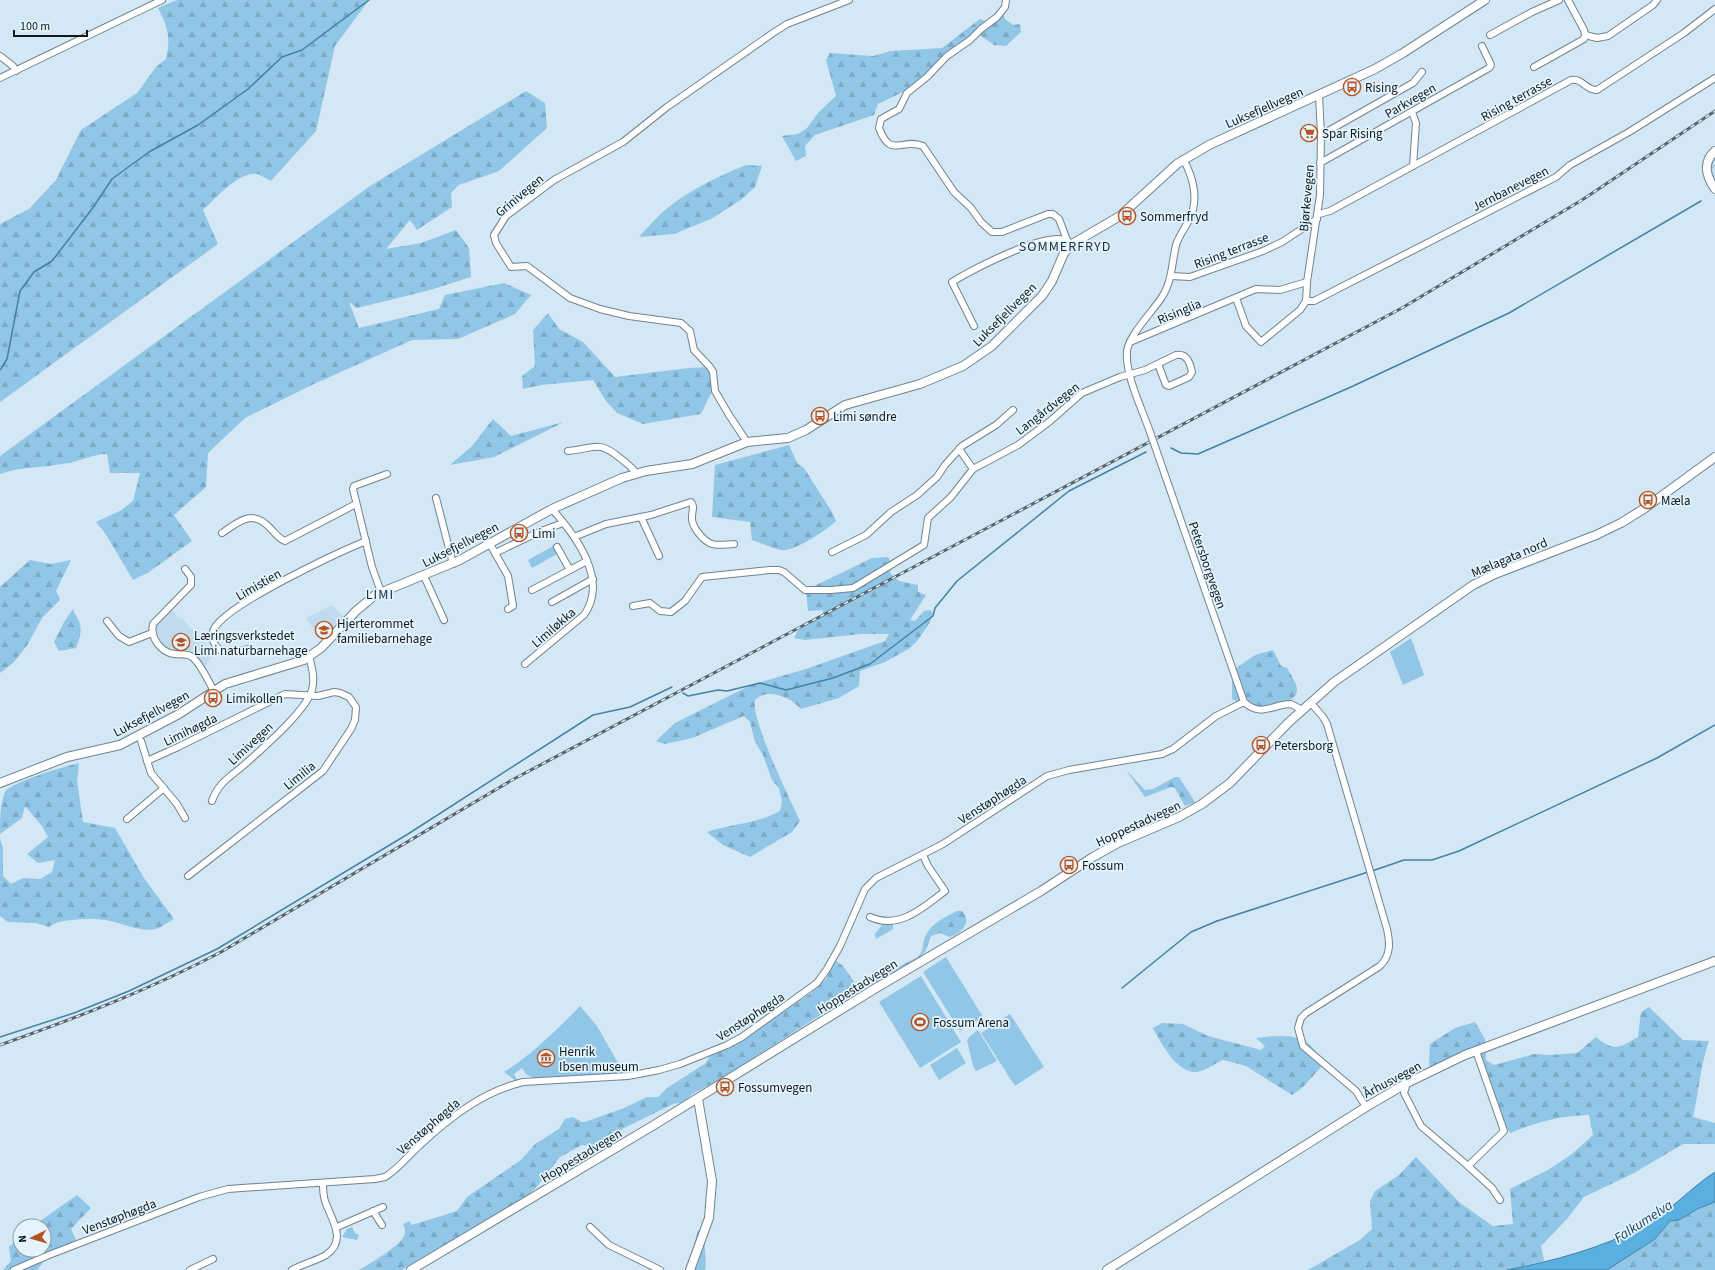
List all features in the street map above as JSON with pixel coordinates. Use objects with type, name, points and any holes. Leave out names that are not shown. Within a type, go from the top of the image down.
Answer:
[{"type":"main road","name":"Luksefjellvegen","points":[[0,783],[67,757],[120,745],[167,721],[214,691],[239,679],[290,665],[309,656],[321,648],[366,601],[381,592],[492,550],[552,509],[636,473],[686,466],[747,442],[793,436],[812,427],[845,405],[930,380],[971,362],[992,346],[1042,296],[1052,281],[1069,242],[1126,211],[1164,175],[1183,160],[1209,145],[1319,96],[1393,59],[1485,0]]},
{"type":"main road","points":[[1715,151],[1709,157],[1706,169],[1708,177],[1715,189]]},
{"type":"main road","name":"Mælagata nord","points":[[1302,710],[1356,666],[1473,585],[1507,568],[1596,535],[1622,523],[1715,457]]},
{"type":"main road","name":"Hoppestadvegen","points":[[411,1270],[698,1099],[870,992],[1014,907],[1099,854],[1131,837],[1179,817],[1209,800],[1243,771],[1302,710]]},
{"type":"main road","name":"Århusvegen","points":[[1107,1270],[1366,1107],[1407,1083],[1476,1051],[1715,961]]},
{"type":"main road","points":[[690,1270],[709,1218],[712,1181],[698,1099]]},
{"type":"street","points":[[0,78],[162,0]]},
{"type":"street","name":"Grinivegen","points":[[747,442],[715,391],[713,372],[694,350],[691,336],[686,327],[680,324],[607,311],[570,298],[527,266],[511,267],[496,244],[494,235],[506,216],[554,180],[622,142],[667,108],[773,33],[787,24],[849,0]]},
{"type":"street","points":[[974,326],[952,282],[1005,255],[1040,242],[1069,242],[1059,219],[1053,214],[1044,215],[1002,232],[992,232],[981,222],[971,208],[954,192],[923,146],[916,143],[891,146],[884,140],[878,128],[881,120],[899,109],[903,99],[910,89],[927,76],[947,56],[970,40],[981,29],[997,17],[1005,7],[1006,0]]},
{"type":"street","points":[[1490,35],[1532,12],[1559,0]]},
{"type":"street","points":[[1568,0],[1586,35],[1597,38],[1608,36],[1653,5],[1657,0]]},
{"type":"street","name":"Rising terrasse","points":[[1171,276],[1190,277],[1263,251],[1282,242],[1318,217],[1571,80],[1579,80],[1591,90],[1597,90],[1684,33],[1715,9]]},
{"type":"street","points":[[1534,67],[1582,40],[1586,35]]},
{"type":"street","name":"Parkvegen","points":[[1320,164],[1489,68],[1491,65],[1490,61],[1482,46]]},
{"type":"street","points":[[0,56],[13,66],[16,71]]},
{"type":"street","points":[[1321,136],[1407,87],[1422,72]]},
{"type":"street","name":"Jernbanevegen","points":[[1306,301],[1314,301],[1556,177],[1570,165],[1629,132],[1715,78]]},
{"type":"street","name":"Bjørkevegen","points":[[1306,301],[1306,282],[1318,217],[1321,136],[1319,96]]},
{"type":"street","points":[[1412,112],[1416,123],[1413,166]]},
{"type":"street","points":[[1130,342],[1164,296],[1171,276],[1177,242],[1191,217],[1193,208],[1193,188],[1188,169],[1183,160]]},
{"type":"street","name":"Risinglia","points":[[1130,342],[1256,289],[1280,290],[1306,282]]},
{"type":"street","points":[[1236,298],[1246,326],[1261,342],[1300,310],[1306,301]]},
{"type":"street","name":"Petersborgvegen","points":[[1130,342],[1127,349],[1130,375],[1244,702]]},
{"type":"street","points":[[1130,375],[1176,355],[1182,355],[1187,359],[1192,372],[1189,377],[1169,386],[1166,385],[1158,364]]},
{"type":"street","name":"Langårdvegen","points":[[633,606],[650,603],[660,610],[670,612],[685,602],[702,577],[763,571],[779,570],[805,590],[842,589],[858,586],[924,545],[928,518],[951,497],[973,469],[1018,445],[1049,422],[1082,393],[1130,375]]},
{"type":"street","name":"Langårdvegen","points":[[832,552],[866,535],[891,512],[917,495],[937,477],[959,449],[996,425],[1013,410]]},
{"type":"street","points":[[568,451],[602,446],[609,449],[633,468],[636,473]]},
{"type":"street","points":[[959,449],[973,469]]},
{"type":"street","points":[[381,592],[372,567],[353,489],[354,486],[387,474]]},
{"type":"street","points":[[436,498],[453,564]]},
{"type":"street","points":[[574,536],[606,524],[641,517],[691,502],[693,506],[692,523],[708,542],[715,545],[734,544]]},
{"type":"street","points":[[222,532],[243,520],[256,518],[264,522],[285,541],[356,504]]},
{"type":"street","name":"Limiløkka","points":[[525,664],[584,615],[588,609],[594,592],[593,579],[587,561],[574,536],[552,509]]},
{"type":"street","points":[[641,517],[659,556]]},
{"type":"street","points":[[508,609],[513,606],[508,576],[492,550],[563,523]]},
{"type":"street","name":"Limistien","points":[[250,649],[231,652],[222,651],[215,645],[212,639],[214,629],[220,622],[254,597],[366,541]]},
{"type":"street","points":[[557,547],[570,570]]},
{"type":"street","points":[[532,582],[534,589],[587,561]]},
{"type":"street","points":[[185,569],[191,577],[191,585],[152,624],[152,633],[159,645],[165,650],[174,654],[188,655],[196,660],[214,691]]},
{"type":"street","points":[[424,576],[444,620]]},
{"type":"street","name":"Limiløkka","points":[[552,602],[593,579]]},
{"type":"street","points":[[107,621],[119,636],[129,642],[152,633]]},
{"type":"street","name":"Limivegen","points":[[212,801],[222,783],[244,765],[303,706],[309,695],[313,678],[309,656]]},
{"type":"street","name":"Limilia","points":[[188,876],[329,764],[356,720],[356,707],[349,697],[340,693],[334,692],[318,696],[309,695]]},
{"type":"street","name":"Limihøgda","points":[[147,761],[285,694],[309,695]]},
{"type":"street","points":[[1244,702],[1249,707],[1259,710],[1266,710],[1291,704],[1302,710]]},
{"type":"street","name":"Venstøphøgda","points":[[14,1270],[49,1254],[216,1192],[240,1187],[323,1183],[385,1177],[457,1114],[481,1098],[511,1085],[523,1082],[628,1076],[659,1070],[680,1064],[737,1040],[817,983],[830,964],[862,897],[870,884],[885,873],[943,844],[1047,776],[1062,771],[1162,754],[1173,748],[1216,716],[1244,702]]},
{"type":"street","points":[[1310,702],[1324,717],[1327,724],[1389,938],[1390,950],[1388,957],[1376,969],[1305,1014],[1301,1018],[1298,1028],[1302,1046],[1356,1091],[1366,1107]]},
{"type":"street","points":[[141,742],[151,773],[177,804],[185,818]]},
{"type":"street","points":[[127,819],[164,788]]},
{"type":"street","points":[[870,918],[883,921],[906,918],[924,907],[945,891],[928,866],[923,855]]},
{"type":"street","points":[[1468,1166],[1504,1131],[1476,1051]]},
{"type":"street","points":[[1407,1083],[1404,1093],[1421,1126],[1492,1188],[1500,1200]]},
{"type":"street","points":[[1394,1090],[1404,1093]]},
{"type":"street","points":[[292,1270],[330,1252],[336,1242],[337,1227],[325,1200],[323,1183]]},
{"type":"street","points":[[337,1227],[383,1207]]},
{"type":"street","points":[[373,1211],[382,1225]]},
{"type":"street","points":[[590,1227],[609,1246],[660,1270]]},
{"type":"street","points":[[190,1270],[213,1259]]},
{"type":"shaded area","points":[[1715,152],[1715,183],[1706,169]]},
{"type":"shaded area","name":"Hjerterommet familiebarnehage","points":[[332,605],[345,618],[322,641],[306,618]]},
{"type":"shaded area","name":"Læringsverkstedet Limi naturbarnehage","points":[[169,611],[173,611],[180,619],[182,618],[215,654],[208,661],[204,670],[196,656],[188,652],[167,650],[154,633],[155,623]]},
{"type":"shaded area","points":[[1715,1172],[1715,1202],[1697,1209],[1679,1220],[1670,1221],[1655,1239],[1607,1270],[1507,1270],[1578,1253],[1629,1233],[1645,1225],[1663,1213]]},
{"type":"green space","points":[[177,0],[369,0],[335,46],[316,131],[271,181],[257,174],[250,174],[235,181],[203,210],[218,244],[0,402],[0,224],[29,209],[56,180],[81,130],[137,93],[156,67],[166,59],[168,33],[158,8]]},
{"type":"green space","points":[[1002,12],[1005,19],[1013,25],[1020,24],[1021,32],[1006,46],[994,45],[977,33],[915,86],[878,104],[874,115],[815,135],[805,146],[806,156],[796,161],[782,136],[798,134],[807,128],[819,112],[836,96],[826,60],[830,53],[873,56],[891,51],[942,48],[980,19],[989,22]]},
{"type":"green space","points":[[526,91],[545,103],[547,128],[499,171],[459,185],[451,193],[452,207],[417,230],[410,220],[386,249],[421,243],[456,230],[469,248],[471,277],[430,290],[357,308],[349,302],[359,328],[439,309],[445,295],[504,283],[531,295],[515,314],[458,339],[412,340],[314,384],[245,418],[208,453],[206,487],[174,515],[192,541],[149,572],[133,580],[105,533],[96,522],[120,511],[133,501],[140,473],[110,473],[107,454],[97,455],[68,463],[25,468],[0,474],[0,456],[370,186]]},
{"type":"green space","points":[[746,165],[762,166],[755,187],[742,199],[711,219],[674,234],[639,237],[665,210],[684,196],[714,179]]},
{"type":"green space","points":[[548,313],[559,329],[583,342],[615,377],[689,368],[710,367],[714,387],[701,414],[643,424],[617,413],[606,401],[593,380],[541,385],[523,389],[522,376],[535,366],[533,330]]},
{"type":"green space","points":[[493,419],[511,436],[564,422],[494,457],[450,465],[472,446]]},
{"type":"green space","points":[[789,445],[797,463],[804,468],[832,512],[836,521],[818,535],[802,544],[787,550],[781,550],[752,540],[750,522],[712,517],[715,465]]},
{"type":"green space","points":[[555,545],[559,553],[532,568],[528,560]]},
{"type":"green space","points":[[888,557],[892,564],[890,573],[899,581],[918,585],[918,592],[926,595],[910,620],[915,621],[924,611],[930,610],[933,613],[930,622],[918,640],[910,648],[885,662],[860,671],[859,686],[839,698],[801,709],[785,697],[779,695],[766,694],[755,700],[755,710],[765,742],[780,779],[800,821],[792,832],[750,857],[723,845],[707,832],[762,819],[780,811],[782,802],[779,788],[772,780],[763,755],[755,742],[750,722],[744,716],[692,738],[665,744],[656,741],[675,723],[751,685],[806,669],[885,641],[889,634],[861,634],[805,640],[794,638],[798,630],[823,616],[823,610],[808,611],[806,590],[872,558]]},
{"type":"green space","points":[[30,560],[51,564],[71,560],[56,591],[60,600],[42,618],[28,644],[14,662],[0,673],[0,587]]},
{"type":"green space","points":[[73,609],[79,621],[81,631],[76,648],[59,651],[54,642],[64,622]]},
{"type":"green space","points":[[1411,638],[1424,675],[1403,685],[1390,652]]},
{"type":"green space","points":[[1273,650],[1281,666],[1287,668],[1295,682],[1297,691],[1295,696],[1291,700],[1278,705],[1264,707],[1247,706],[1232,699],[1232,671],[1255,655]]},
{"type":"green space","points":[[79,763],[77,781],[83,822],[115,828],[144,878],[174,919],[160,927],[143,930],[106,920],[76,919],[60,922],[49,927],[36,923],[8,922],[0,916],[0,839],[3,848],[3,876],[11,884],[23,878],[40,879],[52,872],[55,860],[38,863],[27,854],[48,837],[42,826],[25,806],[22,818],[0,834],[1,807],[5,792],[9,788],[28,779]]},
{"type":"green space","points":[[1126,770],[1145,790],[1153,789],[1175,777],[1179,777],[1195,802],[1185,806],[1175,788],[1171,787],[1145,797]]},
{"type":"green space","points":[[957,911],[962,911],[966,920],[964,927],[958,933],[950,937],[940,933],[931,936],[925,952],[920,957],[841,1002],[720,1079],[692,1094],[684,1102],[673,1104],[622,1129],[614,1142],[609,1146],[592,1151],[587,1146],[582,1145],[560,1157],[535,1189],[525,1197],[402,1270],[359,1270],[397,1245],[405,1233],[403,1224],[409,1221],[412,1225],[457,1211],[467,1197],[521,1160],[535,1144],[559,1129],[565,1119],[573,1117],[585,1122],[624,1108],[647,1097],[658,1097],[667,1088],[706,1063],[710,1055],[760,1027],[810,994],[826,979],[835,960],[843,966],[858,987],[918,957],[922,950],[927,932],[930,928],[938,921]]},
{"type":"green space","points":[[893,924],[893,929],[876,939],[875,934],[882,925]]},
{"type":"green space","points":[[946,957],[983,1017],[960,1031],[923,972]]},
{"type":"green space","name":"Fossum Arena","points":[[921,976],[961,1042],[920,1068],[879,1002]]},
{"type":"green space","points":[[580,1006],[597,1026],[622,1070],[621,1074],[533,1078],[526,1074],[522,1068],[514,1074],[517,1080],[516,1081],[504,1072],[533,1051]]},
{"type":"green space","points":[[1649,1007],[1683,1040],[1709,1041],[1693,1117],[1715,1123],[1715,1144],[1683,1144],[1634,1173],[1584,1197],[1567,1219],[1541,1246],[1544,1261],[1507,1270],[1308,1270],[1360,1240],[1372,1229],[1370,1201],[1375,1191],[1399,1175],[1416,1157],[1460,1203],[1493,1226],[1513,1224],[1510,1189],[1548,1170],[1572,1154],[1593,1135],[1589,1115],[1548,1120],[1510,1133],[1498,1112],[1479,1052],[1354,1112],[1430,1066],[1430,1044],[1455,1028],[1475,1022],[1485,1039],[1486,1060],[1494,1065],[1534,1054],[1550,1055],[1577,1053],[1596,1037],[1607,1045],[1617,1047],[1638,1037],[1641,1012]]},
{"type":"green space","points":[[1010,1014],[1044,1067],[1015,1086],[981,1033]]},
{"type":"green space","points":[[1162,1023],[1183,1024],[1208,1036],[1261,1050],[1265,1046],[1256,1038],[1287,1036],[1295,1038],[1302,1040],[1314,1049],[1322,1066],[1303,1087],[1292,1095],[1246,1066],[1223,1060],[1207,1069],[1197,1072],[1190,1071],[1176,1063],[1160,1041],[1153,1028]]},
{"type":"green space","points":[[978,1030],[997,1061],[976,1071],[973,1066],[967,1040]]},
{"type":"green space","points":[[957,1048],[966,1063],[939,1080],[930,1065]]},
{"type":"green space","points":[[77,1195],[91,1208],[71,1229],[76,1240],[52,1253],[52,1218],[44,1218]]},
{"type":"green space","points":[[1715,1202],[1715,1270],[1607,1270],[1655,1239],[1670,1221],[1679,1220],[1697,1209]]},
{"type":"green space","points":[[352,1227],[355,1233],[359,1235],[357,1240],[342,1237],[347,1229]]},
{"type":"green space","points":[[698,1230],[707,1234],[705,1245],[705,1270],[685,1270],[690,1260]]},
{"type":"green space","points":[[12,1244],[12,1258],[47,1258],[37,1270],[3,1270],[11,1261],[9,1247]]},
{"type":"waterway","points":[[0,370],[7,359],[20,291],[34,272],[52,261],[92,209],[112,179],[149,152],[198,125],[248,89],[282,57],[302,50],[369,0]]},
{"type":"waterway","points":[[1171,448],[1181,453],[1198,454],[1351,387],[1509,313],[1701,201]]},
{"type":"waterway","points":[[683,693],[688,696],[718,690],[727,691],[760,683],[786,690],[833,678],[870,664],[933,616],[935,608],[957,581],[1069,491],[1146,452]]},
{"type":"waterway","points":[[0,1037],[74,1013],[129,991],[217,949],[408,834],[593,715],[630,707],[672,687]]},
{"type":"waterway","points":[[1372,871],[1404,860],[1432,860],[1459,851],[1657,758],[1715,725]]},
{"type":"waterway","points":[[1122,988],[1191,932],[1217,921],[1368,872]]},
{"type":"railway","points":[[0,1045],[112,1003],[167,979],[221,952],[512,780],[1402,308],[1582,200],[1715,111]]},
{"type":"place","name":"Rising","points":[[1352,87]]},
{"type":"place","name":"Spar Rising","points":[[1309,133]]},
{"type":"place","name":"Sommerfryd","points":[[1127,216]]},
{"type":"place","name":"Limi søndre","points":[[820,416]]},
{"type":"place","name":"Mæla","points":[[1648,500]]},
{"type":"place","name":"Limi","points":[[519,533]]},
{"type":"place","name":"Hjerterommet familiebarnehage","points":[[324,630]]},
{"type":"place","name":"Læringsverkstedet Limi naturbarnehage","points":[[181,642]]},
{"type":"place","name":"Limikollen","points":[[213,698]]},
{"type":"place","name":"Petersborg","points":[[1261,745]]},
{"type":"place","name":"Fossum","points":[[1069,865]]},
{"type":"place","name":"Fossum Arena","points":[[920,1022]]},
{"type":"place","name":"Henrik Ibsen museum","points":[[546,1058]]},
{"type":"place","name":"Fossumvegen","points":[[725,1087]]},
{"type":"district","name":"SOMMERFRYD","points":[[1065,246]]},
{"type":"district","name":"LIMI","points":[[380,594]]},
{"type":"water label","name":"Falkumelva","points":[[1643,1221]]}]
